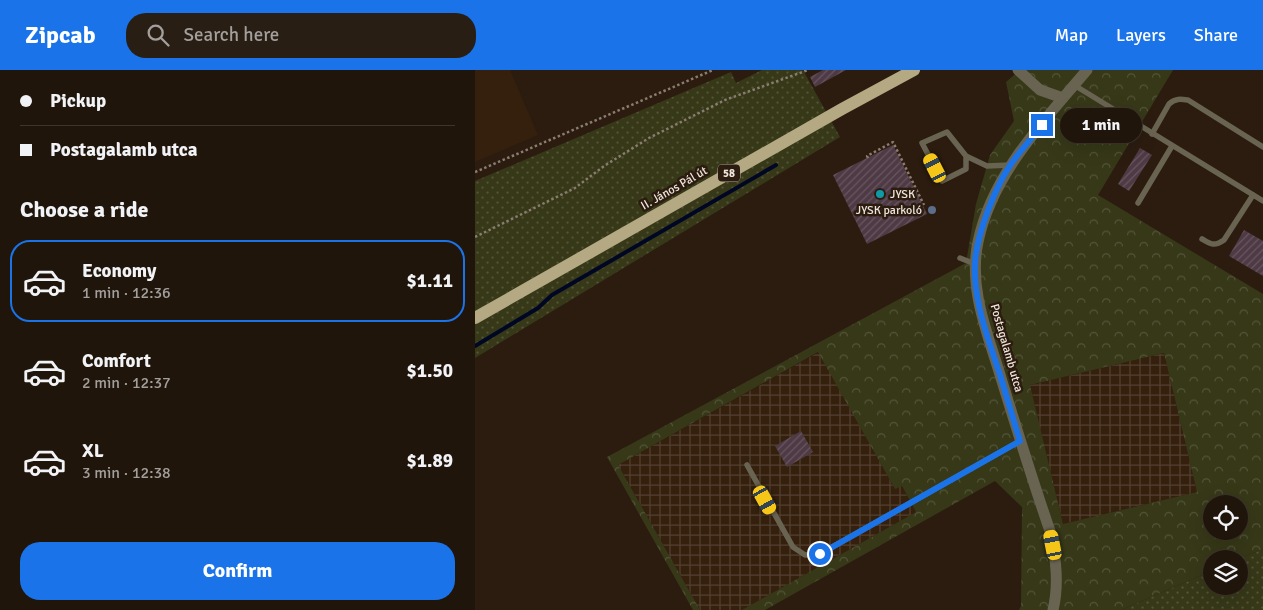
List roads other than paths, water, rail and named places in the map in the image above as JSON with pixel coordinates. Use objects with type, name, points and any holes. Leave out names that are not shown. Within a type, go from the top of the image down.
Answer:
[{"type":"main road","name":"II. János Pál út","points":[[475,318],[914,70]]},
{"type":"street","points":[[1019,70],[1040,90],[1063,98]]},
{"type":"street","name":"Postagalamb utca","points":[[1053,610],[1057,594],[1055,556],[1051,534],[988,340],[976,288],[975,264],[978,240],[989,208],[1010,166],[1087,70]]},
{"type":"lane","points":[[1074,85],[1263,201]]},
{"type":"lane","points":[[1152,134],[1169,104],[1172,101],[1183,99],[1188,100],[1263,147]]},
{"type":"lane","points":[[966,156],[966,169],[942,181],[923,143],[947,132],[966,156],[987,166],[1010,166]]},
{"type":"lane","points":[[1138,203],[1172,146]]},
{"type":"lane","points":[[1202,239],[1212,245],[1216,245],[1224,240],[1253,195]]},
{"type":"lane","points":[[960,258],[975,264]]},
{"type":"lane","points":[[747,465],[793,547],[805,555],[820,554],[1020,441]]},
{"type":"waterway","points":[[475,346],[538,308],[552,295],[776,165]]},
{"type":"place","name":"JYSK","points":[[880,194]]},
{"type":"place","name":"JYSK parkoló","points":[[932,210]]}]
